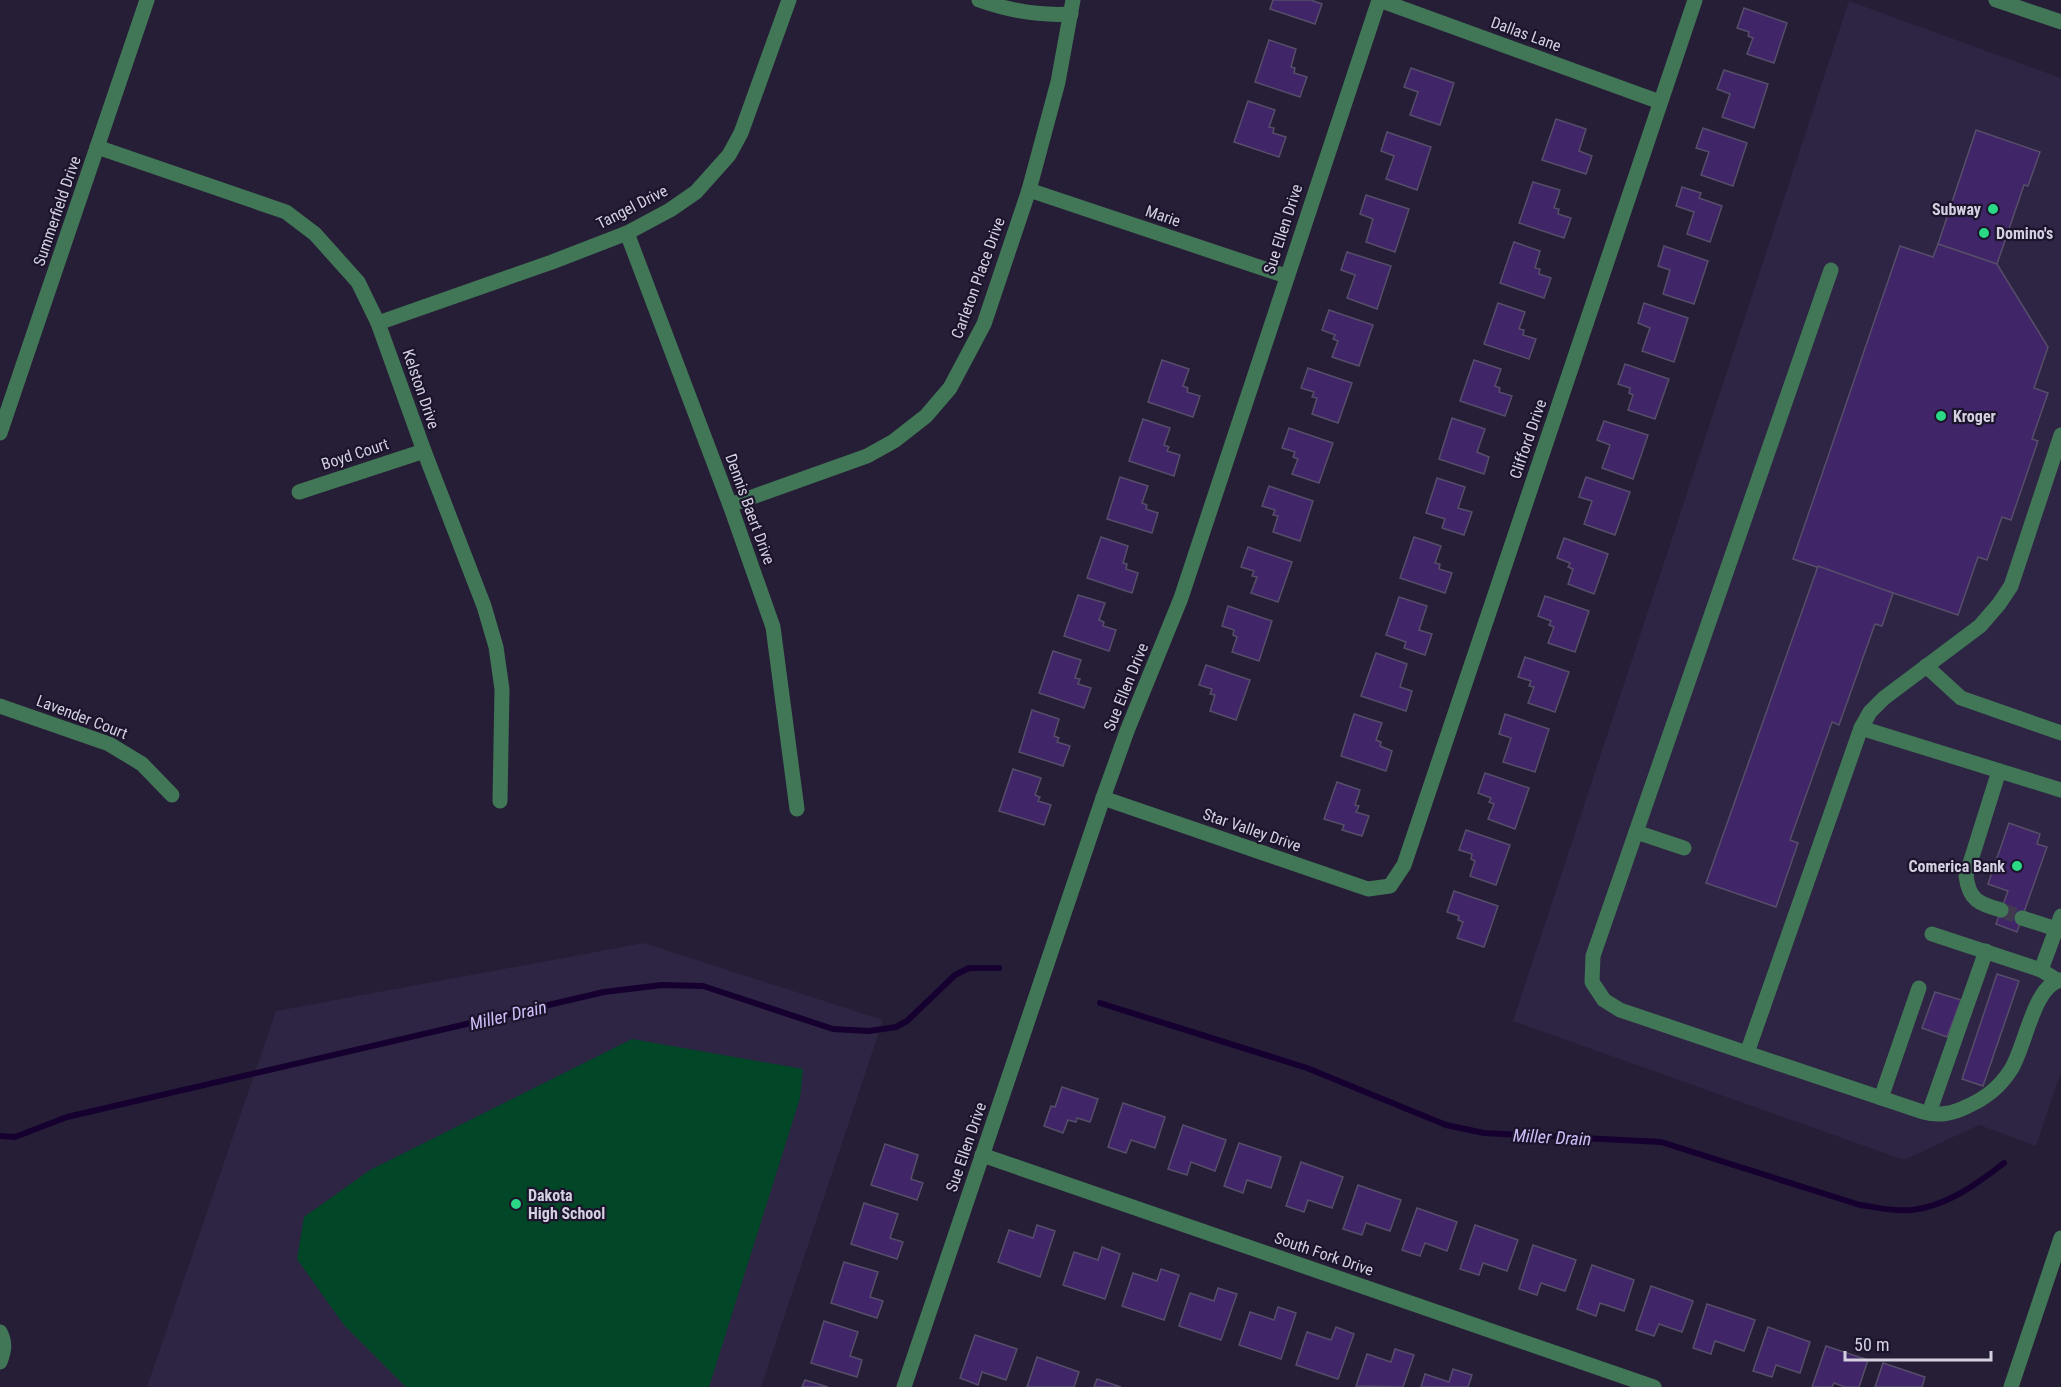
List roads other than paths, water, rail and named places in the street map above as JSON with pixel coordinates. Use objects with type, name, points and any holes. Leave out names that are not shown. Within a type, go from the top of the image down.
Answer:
[{"type":"street","name":"Summerfield Drive","points":[[1,428],[147,0]]},
{"type":"street","name":"Tangel Drive","points":[[378,323],[552,262],[627,232],[670,210],[696,192],[729,155],[741,133],[789,0]]},
{"type":"street","points":[[979,0],[1007,9],[1046,16],[1072,7]]},
{"type":"street","name":"Dallas Lane","points":[[1379,0],[1660,102]]},
{"type":"street","name":"Sue Ellen Drive","points":[[904,1387],[1103,798],[1127,731],[1181,598],[1379,0]]},
{"type":"street","name":"Clifford Drive","points":[[1390,886],[1404,865],[1695,0]]},
{"type":"street","points":[[1996,0],[2061,22]]},
{"type":"street","name":"Carleton Place Drive","points":[[730,505],[867,456],[894,441],[926,416],[950,388],[984,324],[1029,190],[1058,82],[1072,7]]},
{"type":"street","name":"Kelston Drive","points":[[97,147],[286,212],[315,234],[358,282],[378,323],[424,451],[484,606],[496,647],[502,689],[500,801]]},
{"type":"street","name":"Marie","points":[[1029,190],[1286,276]]},
{"type":"street","name":"Dennis Baert Drive","points":[[627,232],[730,505],[773,627],[797,808]]},
{"type":"street","points":[[1831,270],[1593,956],[1592,982],[1604,1000],[1620,1010],[1881,1098],[1939,1115],[1957,1111],[1997,1089],[2012,1070],[2036,1006],[2045,991],[2059,980],[2041,970],[1932,934]]},
{"type":"street","points":[[1747,1053],[1861,728],[1870,712],[1884,698],[1980,626],[1999,604],[2011,586],[2061,435]]},
{"type":"street","name":"Boyd Court","points":[[299,492],[424,451]]},
{"type":"street","points":[[1926,666],[1961,698],[2061,732]]},
{"type":"street","name":"Lavender Court","points":[[0,706],[109,744],[142,764],[172,795]]},
{"type":"street","points":[[1861,728],[2061,790]]},
{"type":"street","points":[[1999,771],[1966,882],[1968,890],[1978,903],[2001,910]]},
{"type":"street","name":"Star Valley Drive","points":[[1103,798],[1368,889],[1390,886]]},
{"type":"street","points":[[1636,832],[1684,848]]},
{"type":"street","points":[[2022,918],[2059,922],[2041,970]]},
{"type":"street","points":[[1929,1113],[1986,951]]},
{"type":"street","points":[[1881,1098],[1919,988]]},
{"type":"street","name":"South Fork Drive","points":[[982,1155],[1654,1387]]},
{"type":"street","points":[[2012,1387],[2061,1238]]},
{"type":"street","points":[[0,1332],[4,1340],[4,1351],[0,1362]]},
{"type":"waterway","name":"Miller Drain","points":[[0,1136],[15,1137],[67,1117],[604,992],[662,985],[703,986],[833,1029],[869,1031],[896,1027],[907,1021],[955,975],[969,968],[999,968]]},
{"type":"waterway","name":"Miller Drain","points":[[1100,1003],[1307,1068],[1446,1125],[1484,1133],[1661,1142],[1860,1205],[1899,1210],[1925,1208],[1961,1193],[2004,1163]]},
{"type":"tunnel","points":[[2001,910],[2022,918]]},
{"type":"place","name":"Subway","points":[[1993,209]]},
{"type":"place","name":"Domino's","points":[[1984,233]]},
{"type":"place","name":"Kroger","points":[[1941,416]]},
{"type":"place","name":"Comerica Bank","points":[[2017,866]]},
{"type":"place","name":"Dakota High School","points":[[516,1204]]}]
